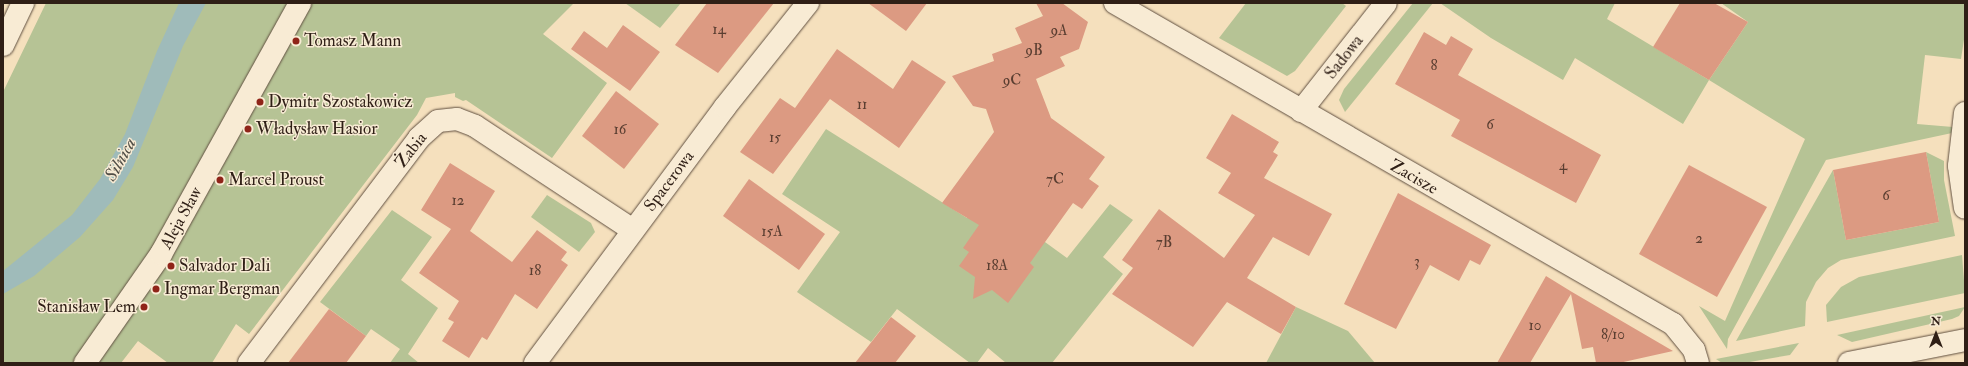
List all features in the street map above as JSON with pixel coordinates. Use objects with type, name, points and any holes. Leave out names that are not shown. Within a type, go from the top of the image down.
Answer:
[{"type":"street","points":[[3,45],[23,3]]},
{"type":"street","name":"Aleja Sław","points":[[85,363],[161,254],[300,3]]},
{"type":"street","name":"Spacerowa","points":[[535,363],[633,230],[808,3]]},
{"type":"street","name":"Zacisze","points":[[1115,3],[1673,324],[1694,350],[1698,363]]},
{"type":"street","name":"Sadowa","points":[[1301,111],[1386,3]]},
{"type":"street","points":[[1965,113],[1959,166],[1965,208]]},
{"type":"street","name":"Żabia","points":[[249,363],[419,138],[438,121],[457,119],[475,126],[633,230]]},
{"type":"street","points":[[1849,363],[1965,340]]},
{"type":"green space","points":[[46,3],[574,3],[543,34],[607,83],[552,158],[466,100],[463,101],[455,97],[455,93],[426,98],[417,115],[249,334],[236,324],[212,363],[168,363],[138,341],[121,363],[3,363],[3,92]]},
{"type":"green space","points":[[625,3],[681,3],[660,28]]},
{"type":"green space","points":[[1246,3],[1342,3],[1346,6],[1295,71],[1287,76],[1219,38]]},
{"type":"green space","points":[[1413,3],[1433,3],[1345,112],[1339,100],[1344,89]]},
{"type":"green space","points":[[1440,3],[1615,3],[1607,19],[1709,80],[1683,124],[1575,58],[1563,80],[1491,38]]},
{"type":"green space","points":[[1721,3],[1965,3],[1965,33],[1961,59],[1925,55],[1917,124],[1953,127],[1952,133],[1826,160],[1728,339],[1727,349],[1699,306],[1725,321],[1805,139],[1709,80],[1748,22]]},
{"type":"green space","points":[[826,129],[967,218],[983,197],[1067,258],[1110,204],[1133,220],[1103,257],[1123,274],[1052,363],[1006,363],[988,348],[977,363],[970,363],[897,309],[871,342],[797,292],[840,232],[782,194]]},
{"type":"green space","points":[[1926,152],[1944,161],[1944,180],[1955,236],[1841,260],[1828,268],[1816,282],[1806,302],[1805,326],[1736,341],[1833,170],[1846,240],[1939,222]]},
{"type":"green space","points":[[547,195],[591,223],[595,232],[579,252],[531,217]]},
{"type":"green space","points":[[392,210],[432,237],[401,280],[438,308],[408,354],[419,363],[390,363],[400,349],[371,329],[366,336],[320,302]]},
{"type":"green space","points":[[1962,255],[1965,293],[1827,322],[1826,305],[1841,287],[1859,277]]},
{"type":"green space","points":[[1296,307],[1348,331],[1375,363],[1266,363]]},
{"type":"green space","points":[[1965,307],[1959,316],[1952,319],[1852,342],[1837,335]]},
{"type":"green space","points":[[1799,343],[1790,355],[1744,363],[1722,363],[1716,359]]},
{"type":"water","name":"Silnica","points":[[179,3],[206,3],[183,46],[133,167],[113,200],[80,237],[34,276],[3,294],[3,271],[72,215],[100,179],[125,134],[157,51]]},
{"type":"building","points":[[707,3],[774,3],[718,73],[675,45]]},
{"type":"building","points":[[868,3],[927,3],[906,31]]},
{"type":"building","points":[[1036,3],[1062,3],[1088,22],[1079,49],[1060,57],[1065,66],[1036,79],[1051,118],[1105,157],[1089,179],[1099,186],[1082,209],[1073,203],[1030,263],[1034,267],[1008,303],[992,290],[973,299],[975,277],[959,266],[969,252],[963,248],[979,225],[942,203],[994,132],[986,109],[973,106],[952,76],[994,61],[992,54],[1022,43],[1015,28],[1043,16]]},
{"type":"building","points":[[1680,3],[1714,3],[1748,22],[1709,80],[1653,47]]},
{"type":"building","points":[[623,25],[660,52],[630,91],[571,49],[584,31],[607,48]]},
{"type":"building","points":[[1424,32],[1446,45],[1451,36],[1473,49],[1458,75],[1601,155],[1576,203],[1451,136],[1460,120],[1395,84]]},
{"type":"building","points":[[837,49],[893,89],[912,60],[946,82],[899,148],[830,99],[773,174],[740,152],[780,98],[795,108]]},
{"type":"building","points":[[616,91],[659,124],[624,169],[582,136]]},
{"type":"building","points":[[1232,114],[1279,142],[1273,152],[1278,155],[1264,178],[1332,214],[1309,256],[1273,237],[1247,278],[1296,307],[1281,334],[1227,302],[1193,347],[1112,294],[1133,268],[1122,260],[1159,209],[1224,258],[1255,215],[1218,193],[1231,173],[1206,158]]},
{"type":"building","points":[[1926,152],[1939,222],[1846,240],[1833,170]]},
{"type":"building","points":[[450,163],[495,191],[470,231],[512,262],[537,230],[567,252],[561,260],[568,265],[537,309],[515,294],[487,340],[482,337],[469,358],[442,341],[454,322],[448,319],[459,301],[419,273],[451,229],[421,210]]},
{"type":"building","points":[[1689,165],[1767,207],[1717,297],[1639,254]]},
{"type":"building","points":[[749,179],[825,234],[799,270],[723,216]]},
{"type":"building","points":[[1398,193],[1491,245],[1480,265],[1470,260],[1459,281],[1430,265],[1396,329],[1344,304]]},
{"type":"building","points":[[1546,276],[1673,351],[1619,363],[1596,363],[1593,347],[1582,349],[1571,294],[1530,363],[1497,363]]},
{"type":"building","points":[[329,309],[366,336],[346,363],[288,363]]},
{"type":"building","points":[[891,317],[916,336],[895,363],[855,363]]},
{"type":"place","name":"Tomasz Mann","points":[[296,41]]},
{"type":"place","name":"Dymitr Szostakowicz","points":[[260,102]]},
{"type":"place","name":"Władysław Hasior","points":[[248,129]]},
{"type":"place","name":"Marcel Proust","points":[[220,180]]},
{"type":"place","name":"Salvador Dali","points":[[171,266]]},
{"type":"place","name":"Ingmar Bergman","points":[[156,289]]},
{"type":"place","name":"Stanisław Lem","points":[[144,307]]}]
